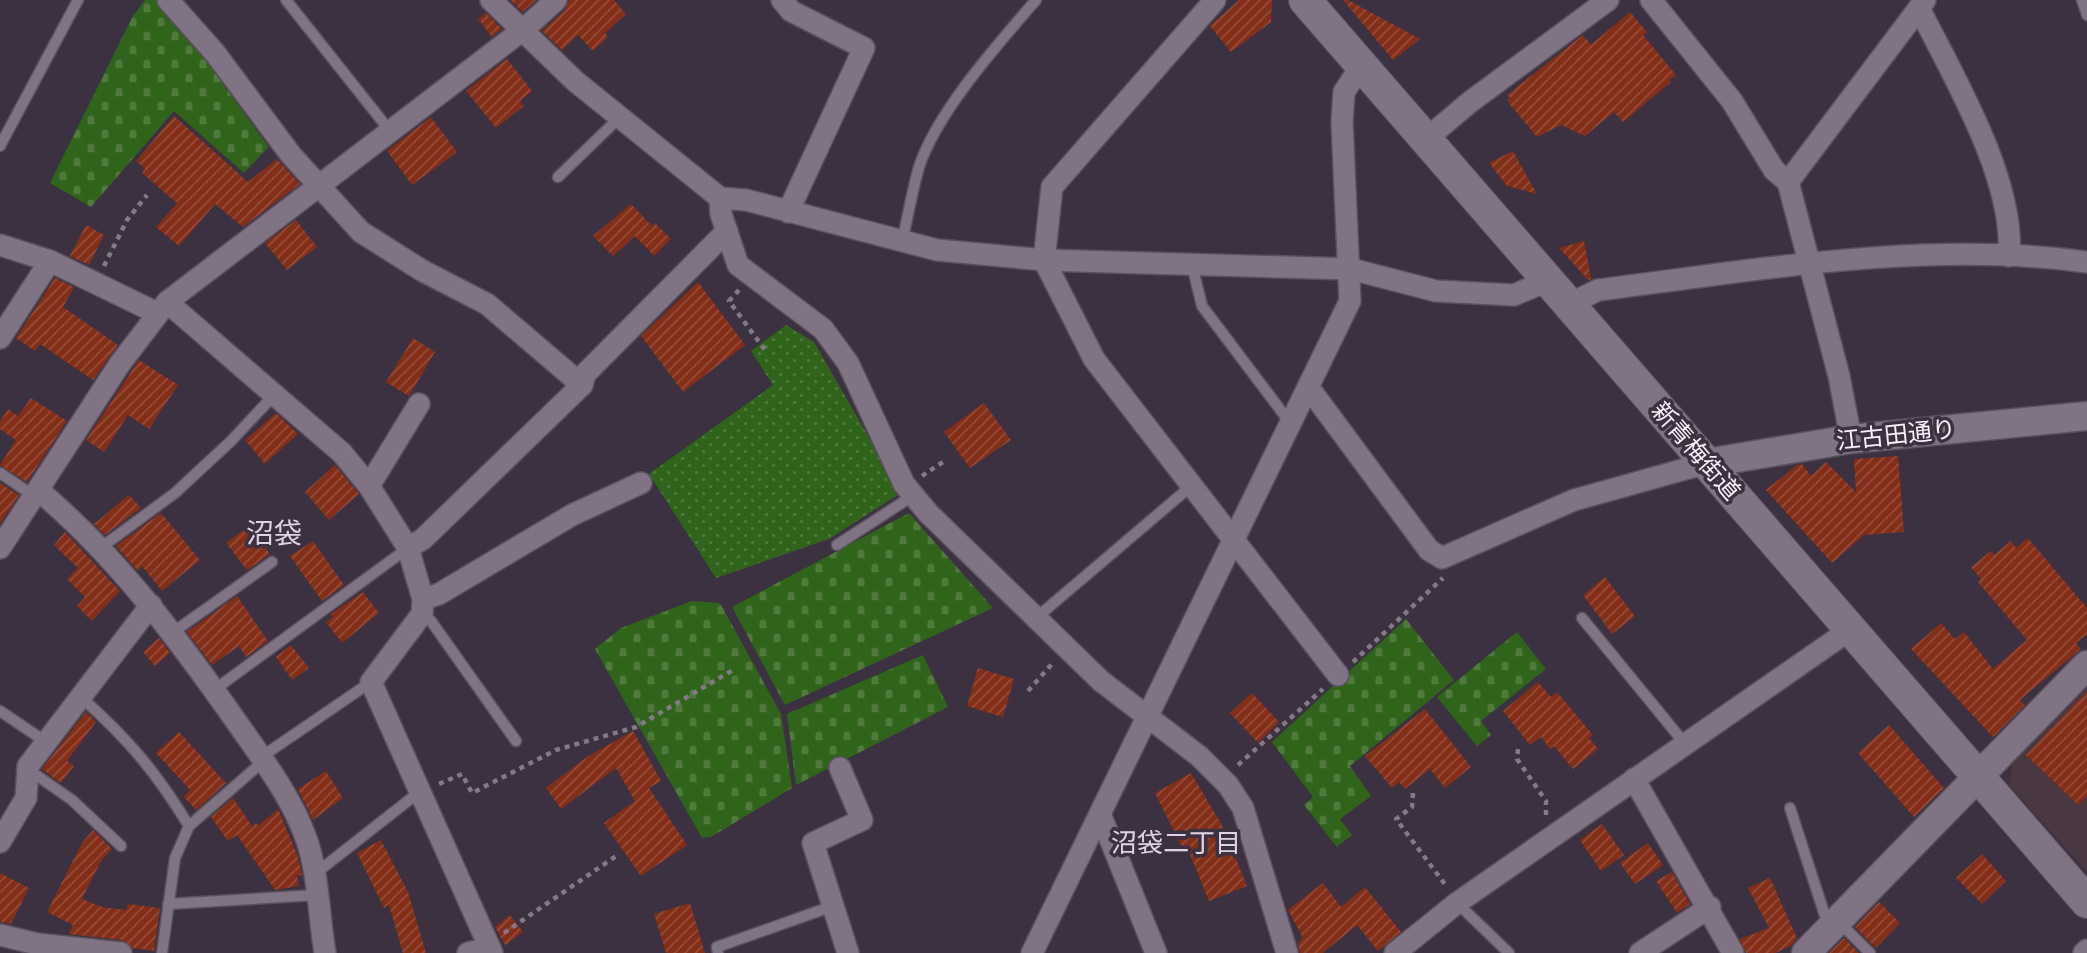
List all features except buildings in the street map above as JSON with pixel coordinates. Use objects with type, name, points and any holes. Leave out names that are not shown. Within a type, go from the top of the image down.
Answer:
[{"type":"main road","name":"新青梅街道","points":[[1310,1],[1361,66],[2087,902]]},
{"type":"street","points":[[168,0],[215,53],[291,155],[361,232],[423,271],[487,304],[582,385]]},
{"type":"street","points":[[491,0],[575,81],[720,198],[746,200],[937,250],[1044,260],[1351,269],[1436,291],[1514,295],[1547,281]]},
{"type":"street","points":[[0,548],[118,365],[162,307],[524,29],[556,0]]},
{"type":"street","points":[[782,0],[792,11],[864,48],[788,212]]},
{"type":"street","points":[[1215,0],[1052,187],[1044,260],[1094,359],[1338,676]]},
{"type":"street","points":[[1425,140],[1470,102],[1608,0]]},
{"type":"street","points":[[1651,0],[1732,101],[1774,170],[1788,182],[1839,376],[1851,439]]},
{"type":"street","points":[[1788,182],[1922,4],[1979,128],[1999,186],[2010,243],[2009,256]]},
{"type":"street","points":[[1032,953],[1350,301],[1351,269],[1342,122],[1344,92],[1361,66]]},
{"type":"street","points":[[720,198],[738,265],[755,275],[823,329],[848,363],[904,484],[1101,681],[1199,756],[1228,785],[1243,808],[1287,953]]},
{"type":"street","points":[[408,548],[423,539],[582,385],[585,374],[727,231]]},
{"type":"street","points":[[0,245],[50,261],[162,307],[275,394],[342,453],[369,486],[408,548],[423,606]]},
{"type":"street","points":[[1568,305],[1598,290],[1810,263],[1906,256],[2043,256],[2087,262]]},
{"type":"street","points":[[0,338],[50,261]]},
{"type":"street","points":[[1309,387],[1429,550],[1443,558],[1574,500],[1707,463]]},
{"type":"street","points":[[369,486],[419,404]]},
{"type":"street","name":"江古田通り","points":[[1707,463],[1851,439],[2087,416]]},
{"type":"street","points":[[468,953],[490,948],[418,793],[371,682],[423,606],[439,594],[572,515],[641,483]]},
{"type":"street","points":[[36,493],[99,549],[151,605],[262,759],[300,823],[316,873],[316,895],[325,953]]},
{"type":"street","points":[[0,842],[26,798],[28,769],[151,605]]},
{"type":"street","points":[[1395,953],[1455,898],[1553,836],[1851,629]]},
{"type":"street","points":[[1806,953],[2087,665]]},
{"type":"street","points":[[840,768],[862,820],[813,843],[848,953]]},
{"type":"street","points":[[1634,779],[1710,907],[1734,953]]},
{"type":"street","points":[[1100,814],[1156,953]]},
{"type":"street","points":[[1640,953],[1710,907]]},
{"type":"street","points":[[0,935],[83,951],[121,953]]},
{"type":"lane","points":[[0,146],[78,0]]},
{"type":"lane","points":[[286,0],[390,131]]},
{"type":"lane","points":[[902,241],[920,166],[938,128],[995,47],[1036,0]]},
{"type":"lane","points":[[2082,0],[2087,15]]},
{"type":"lane","points":[[558,177],[619,118]]},
{"type":"lane","points":[[1192,265],[1202,306],[1291,424]]},
{"type":"lane","points":[[99,549],[175,493],[231,441],[275,394]]},
{"type":"lane","points":[[0,473],[36,493]]},
{"type":"lane","points":[[1036,618],[1190,487]]},
{"type":"lane","points":[[837,545],[914,495]]},
{"type":"lane","points":[[214,690],[408,548]]},
{"type":"lane","points":[[172,633],[272,562]]},
{"type":"lane","points":[[423,606],[516,741]]},
{"type":"lane","points":[[1582,618],[1686,744]]},
{"type":"lane","points":[[162,953],[175,858],[189,826],[258,766],[262,759],[371,682]]},
{"type":"lane","points":[[82,698],[125,736],[157,774],[189,826]]},
{"type":"lane","points":[[0,710],[46,742]]},
{"type":"lane","points":[[28,769],[72,800],[121,846]]},
{"type":"lane","points":[[316,873],[418,793]]},
{"type":"lane","points":[[1790,808],[1834,925],[1870,953]]},
{"type":"lane","points":[[168,904],[316,895]]},
{"type":"lane","points":[[1455,898],[1508,953]]},
{"type":"lane","points":[[718,953],[716,947],[833,906]]},
{"type":"path","points":[[102,272],[127,220],[147,195]]},
{"type":"path","points":[[755,275],[729,301],[765,350]]},
{"type":"path","points":[[1028,691],[1067,647]]},
{"type":"path","points":[[418,793],[462,774],[472,793],[556,750],[636,727],[733,670]]},
{"type":"path","points":[[1518,749],[1517,760],[1546,801],[1545,825],[1553,836]]},
{"type":"path","points":[[1413,793],[1412,807],[1396,820],[1455,898]]},
{"type":"path","points":[[490,948],[619,854]]},
{"type":"shaded area","points":[[2087,678],[2087,872],[2009,785],[2014,753]]},
{"type":"green space","points":[[145,0],[156,0],[191,40],[269,147],[244,173],[174,111],[91,207],[50,183],[133,16]]},
{"type":"green space","points":[[786,325],[814,342],[901,493],[829,539],[716,578],[649,474],[773,385],[751,351]]},
{"type":"green space","points":[[909,513],[993,608],[785,705],[732,607]]},
{"type":"green space","points":[[692,601],[720,603],[781,714],[792,788],[711,837],[702,838],[595,649],[621,628]]},
{"type":"green space","points":[[1406,619],[1454,680],[1350,766],[1371,796],[1340,819],[1352,835],[1337,847],[1304,805],[1313,797],[1272,742]]},
{"type":"green space","points":[[1517,632],[1546,669],[1481,721],[1491,735],[1477,746],[1437,697]]},
{"type":"green space","points":[[923,655],[948,707],[796,785],[787,714]]},
{"type":"district","name":"沼袋","points":[[274,533]]},
{"type":"district","name":"沼袋二丁目","points":[[1176,843]]}]
